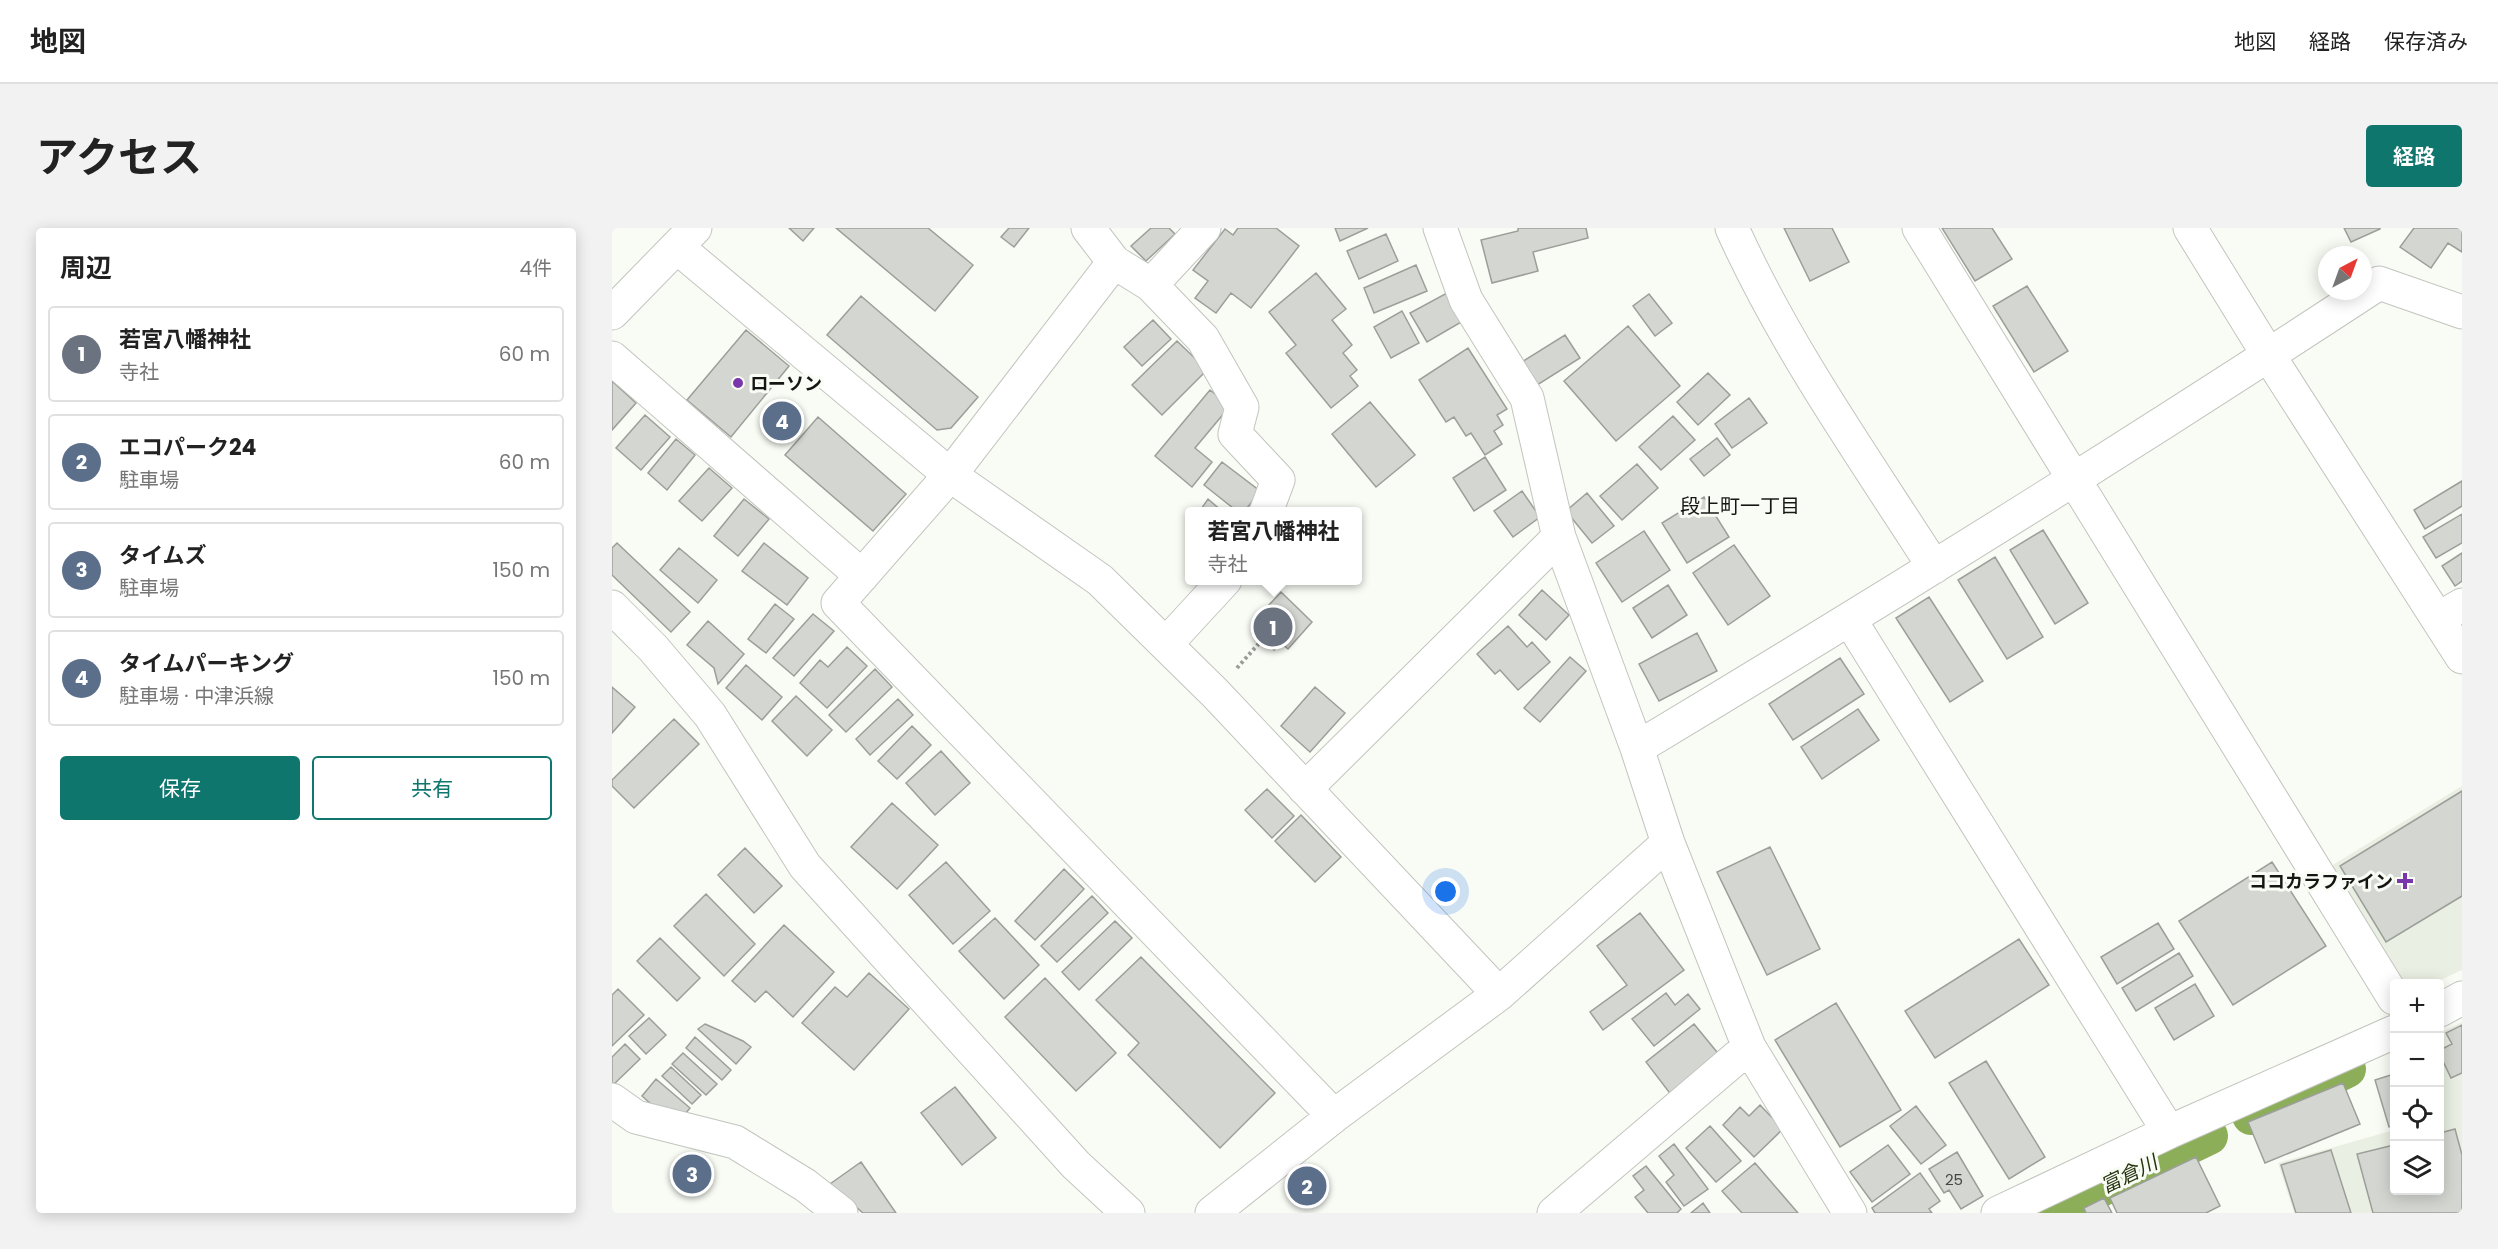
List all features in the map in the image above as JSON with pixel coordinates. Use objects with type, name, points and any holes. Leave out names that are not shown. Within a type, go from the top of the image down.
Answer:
[{"type":"street","points":[[1088,228],[1114,262],[1151,285],[1203,339],[1242,407],[1235,434],[1278,480],[1268,507]]},
{"type":"street","points":[[1151,285],[1204,228]]},
{"type":"street","points":[[1440,228],[1466,300],[1527,398],[1559,537],[1668,843],[1749,1047],[1850,1213]]},
{"type":"street","points":[[1732,228],[1753,274],[1798,356],[1934,567]]},
{"type":"street","points":[[1919,228],[2390,992]]},
{"type":"street","points":[[2190,228],[2269,356],[2450,612],[2462,657]]},
{"type":"street","points":[[612,313],[686,237],[950,476],[1100,580],[1166,644],[1499,994]]},
{"type":"street","points":[[1114,262],[950,476],[838,603],[1334,1116]]},
{"type":"street","points":[[1636,748],[1850,620],[2269,356],[2379,283],[2462,312]]},
{"type":"street","points":[[612,358],[862,576]]},
{"type":"street","points":[[1305,789],[1559,537]]},
{"type":"street","points":[[1166,644],[1220,585]]},
{"type":"street","points":[[612,607],[653,648],[710,715],[805,866],[1076,1165],[1128,1213]]},
{"type":"street","points":[[1850,620],[2169,1132]]},
{"type":"street","points":[[1212,1213],[1334,1116],[1499,994],[1668,843]]},
{"type":"street","points":[[2444,1007],[2462,998]]},
{"type":"street","points":[[1998,1213],[2169,1132],[2392,1033]]},
{"type":"street","points":[[1554,1213],[1749,1047]]},
{"type":"street","points":[[612,1100],[636,1117],[735,1142],[805,1185],[841,1213]]},
{"type":"shaded area","name":"ココカラファイン","points":[[2462,786],[2462,970],[2443,979],[2403,979],[2331,866]]},
{"type":"shaded area","points":[[2462,1022],[2462,1213],[2294,1213],[2278,1163],[2390,1131],[2390,1195],[2444,1195],[2444,1031]]},
{"type":"building","points":[[789,228],[814,228],[803,241]]},
{"type":"building","points":[[836,228],[928,228],[973,265],[935,311]]},
{"type":"building","points":[[1009,228],[1029,228],[1014,247],[1001,237]]},
{"type":"building","points":[[1151,228],[1169,228],[1175,234],[1146,261],[1131,246]]},
{"type":"building","points":[[1238,228],[1276,228],[1299,246],[1251,308],[1231,293],[1216,313],[1195,298],[1208,281],[1193,270],[1225,229],[1233,235]]},
{"type":"building","points":[[1335,228],[1368,228],[1340,241]]},
{"type":"building","points":[[1518,228],[1586,228],[1588,238],[1533,252],[1538,271],[1492,283],[1481,240],[1518,231]]},
{"type":"building","points":[[1784,228],[1832,228],[1849,262],[1810,281]]},
{"type":"building","points":[[1942,228],[1992,228],[2012,259],[1975,281]]},
{"type":"building","points":[[2344,228],[2380,228],[2380,229],[2351,242]]},
{"type":"building","points":[[2414,228],[2462,228],[2462,252],[2448,243],[2431,268],[2400,247]]},
{"type":"building","points":[[1386,234],[1398,261],[1359,279],[1347,251]]},
{"type":"building","points":[[1416,265],[1427,291],[1374,313],[1364,288]]},
{"type":"building","points":[[1316,273],[1346,309],[1332,320],[1352,345],[1343,353],[1357,370],[1350,376],[1358,386],[1331,408],[1286,353],[1296,345],[1269,312]]},
{"type":"building","points":[[2027,286],[2068,351],[2034,372],[1993,306]]},
{"type":"building","points":[[1447,293],[1463,321],[1427,342],[1410,313]]},
{"type":"building","points":[[1649,294],[1672,323],[1655,336],[1633,306]]},
{"type":"building","points":[[861,296],[978,397],[951,428],[937,430],[827,335]]},
{"type":"building","points":[[1402,311],[1419,343],[1391,358],[1374,327]]},
{"type":"building","points":[[1153,320],[1171,339],[1142,366],[1124,347]]},
{"type":"building","points":[[1628,326],[1680,386],[1616,441],[1564,381]]},
{"type":"building","name":"ローソン","points":[[746,330],[789,366],[731,437],[687,400]]},
{"type":"building","points":[[1565,335],[1580,358],[1534,387],[1520,363]]},
{"type":"building","points":[[1177,341],[1207,370],[1162,415],[1132,385]]},
{"type":"building","points":[[1468,348],[1507,409],[1497,415],[1503,425],[1494,431],[1502,444],[1485,455],[1471,433],[1466,436],[1454,417],[1446,422],[1419,380]]},
{"type":"building","points":[[1708,373],[1730,395],[1698,425],[1677,402]]},
{"type":"building","points":[[612,381],[636,403],[612,430]]},
{"type":"building","points":[[1210,390],[1230,406],[1195,448],[1212,462],[1192,487],[1155,456]]},
{"type":"building","points":[[1749,398],[1767,423],[1732,448],[1715,424]]},
{"type":"building","points":[[1370,402],[1415,455],[1376,487],[1332,434]]},
{"type":"building","points":[[645,415],[670,437],[641,470],[616,448]]},
{"type":"building","points":[[1673,416],[1695,440],[1661,470],[1639,447]]},
{"type":"building","points":[[818,417],[906,494],[873,531],[785,455]]},
{"type":"building","points":[[1717,438],[1730,455],[1704,476],[1690,459]]},
{"type":"building","points":[[676,439],[695,455],[667,490],[648,473]]},
{"type":"building","points":[[1485,457],[1506,490],[1474,511],[1453,478]]},
{"type":"building","points":[[1222,462],[1260,491],[1248,507],[1232,507],[1204,485]]},
{"type":"building","points":[[1637,464],[1658,488],[1622,520],[1600,496]]},
{"type":"building","points":[[709,468],[732,488],[702,521],[679,501]]},
{"type":"building","points":[[2462,481],[2462,506],[2425,529],[2414,510]]},
{"type":"building","points":[[1522,491],[1540,517],[1513,537],[1494,511]]},
{"type":"building","points":[[1587,493],[1614,526],[1592,543],[1566,511]]},
{"type":"building","points":[[1704,497],[1729,537],[1687,563],[1662,523]]},
{"type":"building","points":[[744,499],[769,519],[738,556],[714,536]]},
{"type":"building","points":[[1208,499],[1217,507],[1202,507]]},
{"type":"building","points":[[2462,514],[2462,543],[2436,558],[2423,537]]},
{"type":"building","points":[[2043,530],[2088,603],[2055,624],[2010,550]]},
{"type":"building","points":[[1644,531],[1670,570],[1622,602],[1596,563]]},
{"type":"building","points":[[617,543],[690,612],[671,632],[612,575],[612,548]]},
{"type":"building","points":[[764,543],[808,578],[787,605],[742,571]]},
{"type":"building","points":[[1734,545],[1770,596],[1728,625],[1693,573]]},
{"type":"building","points":[[679,548],[717,580],[698,603],[660,570]]},
{"type":"building","points":[[2462,553],[2462,581],[2455,586],[2442,566]]},
{"type":"building","points":[[1995,557],[2043,637],[2007,659],[1958,580]]},
{"type":"building","points":[[1668,585],[1687,615],[1652,638],[1633,608]]},
{"type":"building","points":[[1542,590],[1569,615],[1546,640],[1519,615]]},
{"type":"building","points":[[1281,592],[1312,622],[1288,649],[1281,643],[1274,650],[1253,630],[1260,623],[1256,619]]},
{"type":"building","points":[[1929,597],[1983,681],[1950,702],[1896,618]]},
{"type":"building","points":[[775,604],[794,619],[766,653],[748,639]]},
{"type":"building","points":[[813,614],[834,631],[794,676],[773,658]]},
{"type":"building","points":[[708,621],[744,654],[718,684],[714,668],[687,645]]},
{"type":"building","points":[[1508,626],[1527,647],[1532,642],[1550,662],[1518,690],[1500,670],[1495,674],[1477,654]]},
{"type":"building","points":[[1697,633],[1717,671],[1659,701],[1639,664]]},
{"type":"building","points":[[847,647],[867,666],[827,708],[800,683],[820,660],[828,667]]},
{"type":"building","points":[[1570,657],[1586,671],[1540,722],[1524,708]]},
{"type":"building","points":[[1840,658],[1864,694],[1793,740],[1769,704]]},
{"type":"building","points":[[746,665],[782,697],[762,720],[726,688]]},
{"type":"building","points":[[875,669],[892,687],[846,732],[829,715]]},
{"type":"building","points":[[612,687],[635,707],[612,733]]},
{"type":"building","points":[[1315,687],[1345,713],[1310,752],[1281,726]]},
{"type":"building","points":[[796,696],[832,730],[807,756],[772,721]]},
{"type":"building","points":[[898,699],[913,715],[870,755],[856,739]]},
{"type":"building","points":[[1858,709],[1879,740],[1822,779],[1801,747]]},
{"type":"building","points":[[674,719],[699,744],[634,808],[612,786],[612,780]]},
{"type":"building","points":[[912,726],[931,745],[897,779],[878,761]]},
{"type":"building","points":[[941,751],[970,783],[935,815],[906,783]]},
{"type":"building","points":[[1267,789],[1294,816],[1272,838],[1245,810]]},
{"type":"building","name":"ココカラファイン","points":[[2462,791],[2462,896],[2386,942],[2340,866]]},
{"type":"building","points":[[892,803],[938,845],[897,889],[851,847]]},
{"type":"building","points":[[1301,815],[1341,857],[1315,882],[1275,841]]},
{"type":"building","points":[[1770,847],[1820,949],[1767,975],[1717,872]]},
{"type":"building","points":[[745,848],[782,886],[754,913],[718,875]]},
{"type":"building","points":[[946,862],[990,911],[953,944],[909,895]]},
{"type":"building","points":[[2272,862],[2326,946],[2233,1005],[2179,921]]},
{"type":"building","points":[[1064,869],[1084,889],[1035,940],[1015,921]]},
{"type":"building","points":[[706,894],[755,944],[724,976],[674,926]]},
{"type":"building","points":[[1092,896],[1108,913],[1057,962],[1041,946]]},
{"type":"building","points":[[1640,913],[1684,970],[1603,1030],[1590,1012],[1627,985],[1597,946]]},
{"type":"building","points":[[995,918],[1039,965],[1004,999],[959,951]]},
{"type":"building","points":[[1115,921],[1132,938],[1079,990],[1062,972]]},
{"type":"building","points":[[2158,923],[2174,949],[2117,984],[2101,957]]},
{"type":"building","points":[[784,925],[834,972],[793,1017],[766,991],[755,1002],[732,981]]},
{"type":"building","points":[[660,938],[700,978],[677,1001],[637,961]]},
{"type":"building","points":[[2019,939],[2049,985],[1935,1058],[1905,1011]]},
{"type":"building","points":[[2179,953],[2193,976],[2136,1011],[2122,988]]},
{"type":"building","points":[[1141,957],[1275,1093],[1220,1148],[1128,1055],[1139,1043],[1096,1000]]},
{"type":"building","points":[[869,973],[909,1009],[854,1070],[802,1023],[835,987],[847,997]]},
{"type":"building","points":[[1045,978],[1116,1053],[1076,1091],[1005,1017]]},
{"type":"building","points":[[2195,984],[2214,1016],[2174,1040],[2155,1008]]},
{"type":"building","points":[[618,989],[644,1015],[612,1046],[612,995]]},
{"type":"building","points":[[1666,993],[1675,1005],[1688,994],[1700,1009],[1654,1046],[1632,1019]]},
{"type":"building","points":[[1836,1003],[1901,1110],[1840,1147],[1775,1040]]},
{"type":"building","points":[[649,1018],[666,1035],[646,1054],[629,1036]]},
{"type":"building","points":[[705,1024],[751,1047],[736,1064],[698,1029]]},
{"type":"building","points":[[1694,1024],[1721,1057],[1672,1096],[1646,1062]]},
{"type":"building","points":[[2462,1025],[2462,1073],[2451,1078],[2444,1063],[2444,1048],[2452,1044],[2446,1033]]},
{"type":"building","points":[[695,1037],[731,1070],[722,1080],[686,1048]]},
{"type":"building","points":[[625,1044],[640,1059],[612,1086],[612,1057]]},
{"type":"building","points":[[683,1053],[717,1084],[706,1095],[672,1064]]},
{"type":"building","points":[[1986,1061],[2045,1157],[2009,1179],[1949,1083]]},
{"type":"building","points":[[671,1067],[701,1095],[692,1104],[662,1076]]},
{"type":"building","points":[[2390,1075],[2390,1127],[2389,1127],[2375,1080]]},
{"type":"building","points":[[656,1079],[690,1108],[685,1114],[651,1104],[642,1096]]},
{"type":"building","points":[[2343,1083],[2360,1124],[2265,1163],[2248,1122]]},
{"type":"building","points":[[955,1087],[996,1138],[962,1165],[921,1113]]},
{"type":"building","points":[[1760,1105],[1783,1129],[1754,1157],[1723,1125],[1740,1107],[1749,1116]]},
{"type":"building","points":[[1916,1106],[1946,1145],[1921,1164],[1890,1126]]},
{"type":"building","points":[[1710,1126],[1741,1161],[1716,1182],[1686,1148]]},
{"type":"building","points":[[2455,1129],[2462,1155],[2462,1213],[2373,1213],[2357,1154],[2390,1146],[2390,1195],[2444,1195],[2444,1132]]},
{"type":"building","points":[[1674,1144],[1708,1189],[1684,1206],[1666,1182],[1674,1175],[1659,1156]]},
{"type":"building","points":[[1888,1145],[1910,1174],[1872,1202],[1850,1172]]},
{"type":"building","points":[[2331,1150],[2351,1213],[2296,1213],[2281,1165]]},
{"type":"building","points":[[1957,1152],[1983,1196],[1961,1209],[1949,1190],[1944,1193],[1929,1169]]},
{"type":"building","points":[[2196,1157],[2220,1206],[2206,1213],[2117,1213],[2110,1198]]},
{"type":"building","points":[[861,1162],[896,1213],[863,1213],[830,1184]]},
{"type":"building","points":[[1755,1163],[1798,1213],[1742,1213],[1722,1191]]},
{"type":"building","points":[[1646,1166],[1681,1209],[1677,1213],[1648,1213],[1635,1197],[1644,1190],[1633,1176]]},
{"type":"building","points":[[1920,1173],[1940,1201],[1929,1209],[1932,1213],[1875,1213],[1872,1208]]},
{"type":"building","points":[[2104,1198],[2112,1213],[2086,1213],[2084,1208]]},
{"type":"building","points":[[1703,1203],[1710,1213],[1691,1213]]},
{"type":"waterway","name":"富倉川","points":[[2251,1116],[2347,1069]]},
{"type":"waterway","name":"富倉川","points":[[2049,1213],[2209,1136]]},
{"type":"place","name":"ローソン","points":[[738,383]]},
{"type":"place","name":"タイムパーキング","points":[[782,421]]},
{"type":"place","name":"若宮八幡神社","points":[[1273,627]]},
{"type":"place","name":"ココカラファイン","points":[[2405,881]]},
{"type":"place","name":"タイムズ","points":[[692,1174]]},
{"type":"place","name":"エコパーク24","points":[[1307,1186]]},
{"type":"district","name":"段上町一丁目","points":[[1740,506]]}]
